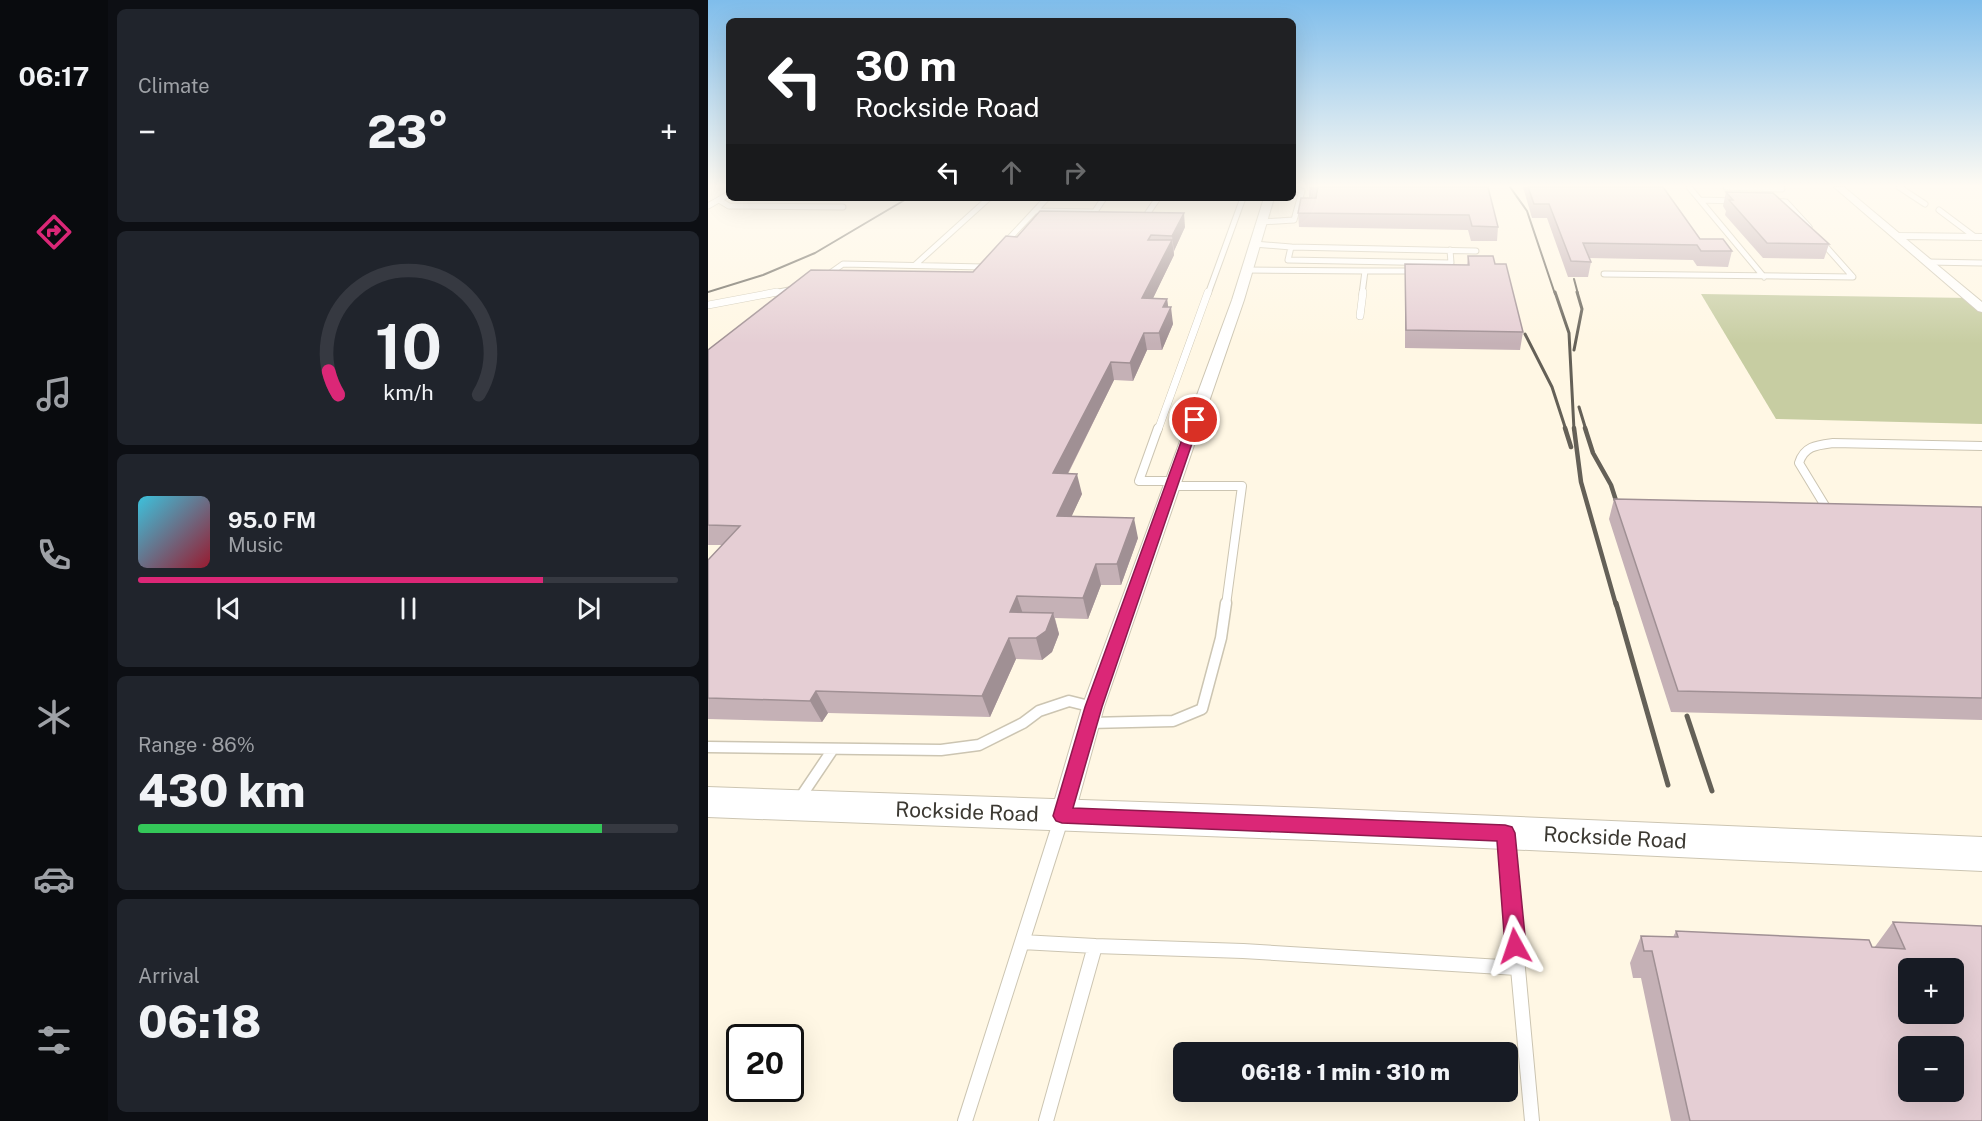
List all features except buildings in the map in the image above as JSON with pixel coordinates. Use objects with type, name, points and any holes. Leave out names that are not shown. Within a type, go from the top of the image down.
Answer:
[{"type":"main road","name":"Rockside Road","points":[[708,802],[1982,854]]},
{"type":"street","points":[[1062,816],[1091,715],[1255,239]]},
{"type":"street","points":[[1901,239],[1982,308]]},
{"type":"lane","points":[[915,265],[943,239]]},
{"type":"lane","points":[[999,251],[1010,239]]},
{"type":"lane","points":[[708,747],[941,750],[979,745],[1023,723],[1039,711],[1069,701],[1091,715],[1173,721],[1202,709],[1221,638],[1242,486],[1139,481],[1227,239]]},
{"type":"lane","points":[[1733,239],[1764,277]]},
{"type":"lane","points":[[1604,273],[1853,277],[1819,239]]},
{"type":"lane","points":[[1254,244],[1291,247],[1476,251]]},
{"type":"lane","points":[[1291,247],[1288,260],[1451,263],[1450,250]]},
{"type":"lane","points":[[819,281],[843,264],[984,267],[991,259]]},
{"type":"lane","points":[[1928,262],[1982,263]]},
{"type":"lane","points":[[1246,270],[1421,271]]},
{"type":"lane","points":[[1360,316],[1365,271]]},
{"type":"lane","points":[[708,305],[802,286]]},
{"type":"lane","points":[[1833,519],[1799,463],[1800,455],[1811,446],[1833,443],[1982,446]]},
{"type":"lane","points":[[795,805],[833,749]]},
{"type":"lane","points":[[965,1121],[1062,816]]},
{"type":"lane","points":[[1505,833],[1532,1121]]},
{"type":"lane","points":[[1022,942],[1243,951],[1517,968]]},
{"type":"lane","points":[[1046,1121],[1095,946]]},
{"type":"green space","points":[[1701,294],[1971,298],[1982,308],[1982,424],[1776,419]]},
{"type":"railway","points":[[708,292],[763,275],[815,253],[838,239]]},
{"type":"railway","points":[[1537,239],[1555,294]]},
{"type":"railway","points":[[1574,279],[1578,294]]},
{"type":"railway","points":[[1555,292],[1569,333],[1574,430]]},
{"type":"railway","points":[[1574,350],[1582,309],[1577,292]]},
{"type":"railway","points":[[1525,334],[1552,387],[1566,430]]},
{"type":"railway","points":[[1579,407],[1586,430]]},
{"type":"railway","points":[[1565,428],[1571,447]]},
{"type":"railway","points":[[1574,428],[1581,482],[1616,605]]},
{"type":"railway","points":[[1585,428],[1593,453],[1611,485],[1621,516]]},
{"type":"railway","points":[[1616,603],[1668,785]]},
{"type":"railway","points":[[1687,716],[1712,791]]},
{"type":"route","points":[[1195,420],[1094,707],[1062,816],[1505,833],[1515,946]]}]
